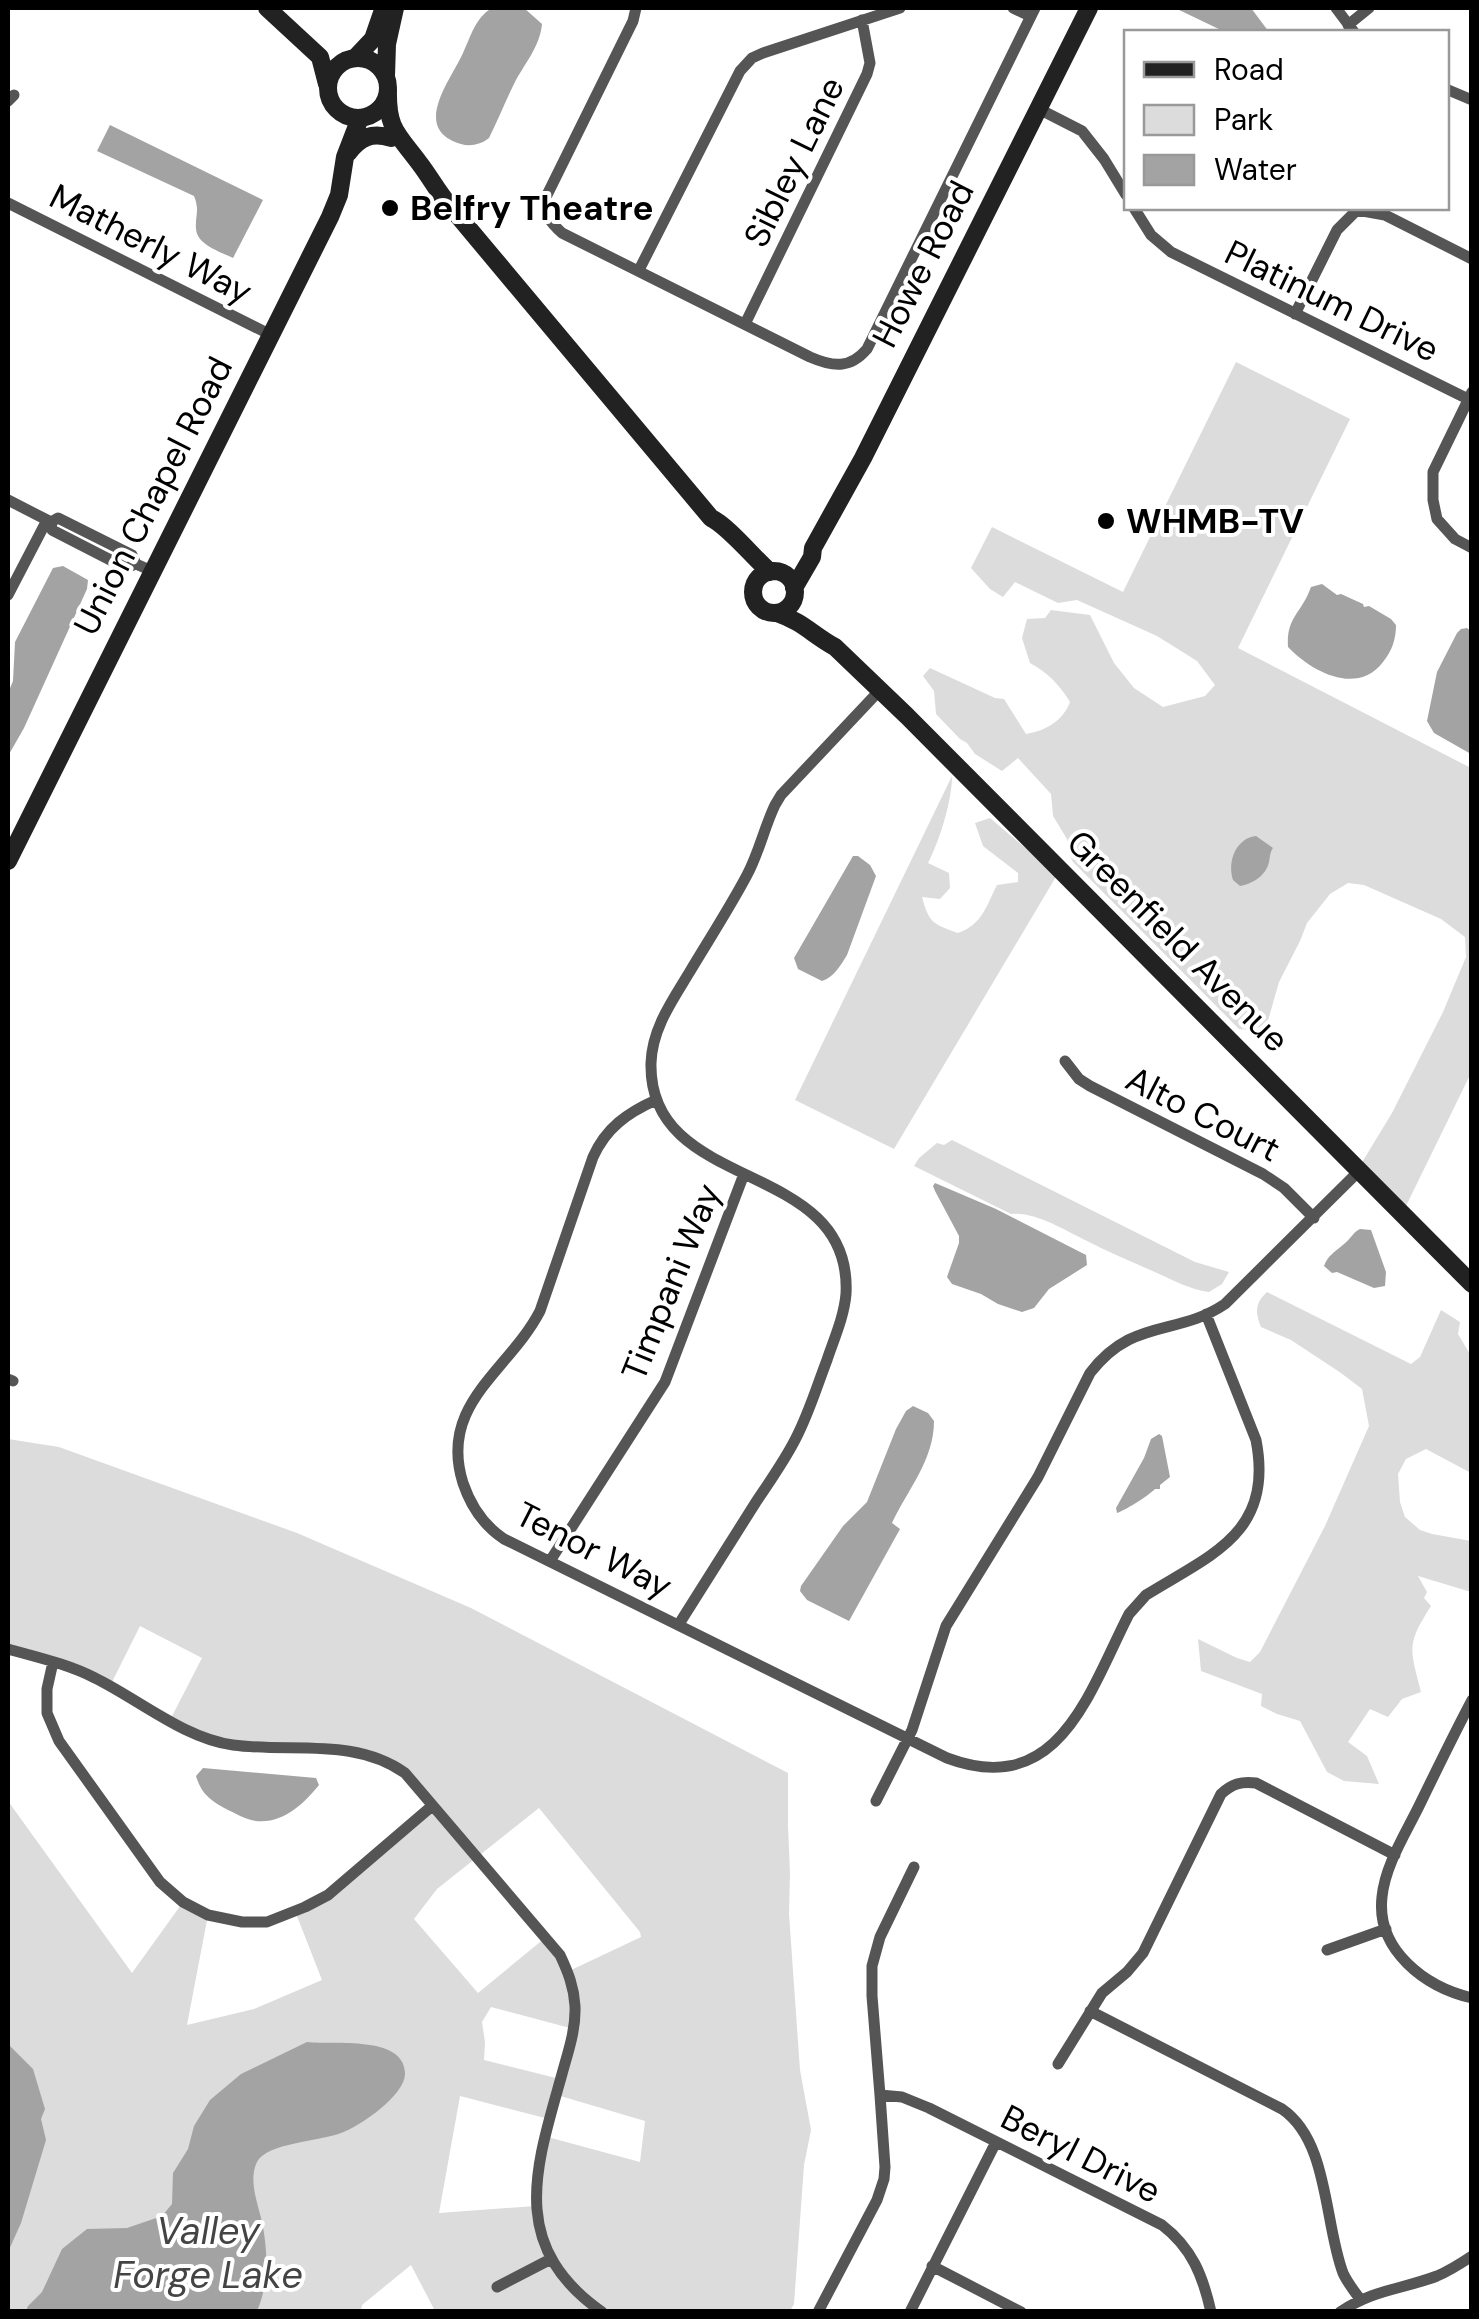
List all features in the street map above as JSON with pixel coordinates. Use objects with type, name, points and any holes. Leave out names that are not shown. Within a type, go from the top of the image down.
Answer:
[{"type":"main road","points":[[267,8],[320,57],[329,94],[344,115],[361,118],[397,141],[420,163],[448,205],[711,518],[773,572],[787,576],[794,591],[789,607],[771,613],[759,607],[746,562],[714,530],[711,518]]},
{"type":"main road","points":[[329,94],[334,69],[373,39],[383,8]]},
{"type":"main road","points":[[395,8],[387,44],[387,83],[388,112],[397,141]]},
{"type":"main road","name":"Howe Road","points":[[773,572],[792,565],[812,548],[863,458],[1088,8]]},
{"type":"main road","points":[[301,37],[352,58],[374,62],[387,83],[380,109],[361,118]]},
{"type":"main road","name":"Union Chapel Road","points":[[329,94],[345,157]]},
{"type":"main road","name":"Union Chapel Road","points":[[8,861],[144,568],[330,217],[339,195],[345,157],[361,118]]},
{"type":"main road","points":[[345,157],[360,139],[380,134],[397,141]]},
{"type":"main road","name":"Howe Road","points":[[794,591],[812,556],[812,548]]},
{"type":"main road","points":[[754,588],[760,576],[773,572]]},
{"type":"main road","name":"Greenfield Avenue","points":[[794,591],[805,615],[828,634],[835,647],[1472,1284]]},
{"type":"main road","name":"Greenfield Avenue","points":[[778,612],[799,621],[835,647]]},
{"type":"street","points":[[636,8],[545,199],[550,222],[562,233],[810,357],[841,366],[859,359],[867,349],[1032,12],[1013,8]]},
{"type":"street","points":[[639,270],[740,71],[752,58],[900,8]]},
{"type":"street","points":[[1336,8],[1351,29],[1370,8]]},
{"type":"street","name":"Sibley Lane","points":[[745,324],[868,74],[870,63],[862,20]]},
{"type":"street","points":[[1038,108],[1082,131],[1124,192]]},
{"type":"street","name":"Matherly Way","points":[[8,203],[270,335]]},
{"type":"street","name":"Platinum Drive","points":[[1135,210],[1151,235],[1171,252],[1470,396]]},
{"type":"street","points":[[1296,314],[1336,230],[1357,210],[1384,216],[1472,259]]},
{"type":"street","points":[[1470,396],[1433,472],[1433,500],[1437,519],[1456,539],[1472,548]]},
{"type":"street","points":[[8,500],[49,521]]},
{"type":"street","points":[[8,596],[49,521],[58,518],[132,555],[144,568]]},
{"type":"street","points":[[679,1624],[794,1442],[846,1297],[842,1260],[833,1236],[815,1214],[788,1195],[686,1142],[656,1100],[651,1059],[659,1026],[748,873],[781,795],[879,691]]},
{"type":"street","name":"Alto Court","points":[[1066,1061],[1079,1079],[1090,1086],[1275,1181],[1314,1218]]},
{"type":"street","name":"Tenor Way","points":[[656,1100],[629,1113],[601,1140],[540,1311],[474,1399],[462,1423],[457,1456],[466,1492],[482,1522],[504,1539],[948,1758],[982,1767],[1019,1764],[1046,1752],[1075,1719],[1137,1604],[1219,1551],[1243,1525],[1256,1493],[1256,1440],[1206,1314]]},
{"type":"street","points":[[876,1801],[908,1738],[946,1626],[1038,1477],[1090,1373],[1128,1338],[1206,1314],[1236,1296],[1359,1171]]},
{"type":"street","name":"Timpani Way","points":[[550,1561],[664,1382],[744,1174]]},
{"type":"street","points":[[8,1649],[91,1676],[192,1733],[231,1745],[356,1752],[388,1761],[405,1772],[560,1955],[573,1987],[574,2028],[544,2136],[536,2186],[538,2222],[551,2259],[581,2296],[602,2312]]},
{"type":"street","points":[[53,1662],[47,1713],[59,1742],[160,1882],[183,1902],[208,1914],[242,1922],[267,1922],[305,1907],[328,1895],[432,1806]]},
{"type":"street","points":[[1472,1700],[1395,1855],[1381,1900],[1393,1946],[1417,1972],[1472,1998]]},
{"type":"street","points":[[1058,2064],[1102,1993],[1143,1954],[1221,1794],[1230,1786],[1256,1783],[1395,1855]]},
{"type":"street","points":[[818,2312],[880,2190],[885,2166],[872,1966],[880,1936],[914,1867]]},
{"type":"street","points":[[1327,1950],[1386,1929]]},
{"type":"street","points":[[1090,2011],[1282,2109],[1299,2124],[1311,2144],[1344,2274],[1360,2299]]},
{"type":"street","name":"Beryl Drive","points":[[880,2096],[916,2102],[1162,2225],[1173,2233],[1200,2271],[1211,2312]]},
{"type":"street","points":[[910,2312],[996,2142]]},
{"type":"street","points":[[1340,2312],[1360,2299],[1435,2276],[1472,2256]]},
{"type":"street","points":[[497,2287],[551,2259]]},
{"type":"street","points":[[932,2266],[1021,2312]]},
{"type":"green space","points":[[1236,362],[1350,419],[1238,648],[1471,768],[1471,1073],[1405,1208],[1361,1164],[1392,1113],[1443,1012],[1466,957],[1465,937],[1441,919],[1364,885],[1348,883],[1330,894],[1307,923],[1279,982],[1267,1024],[1252,1030],[1239,1029],[1073,862],[1067,839],[1053,816],[1051,794],[1018,758],[1002,771],[975,754],[936,714],[934,691],[923,676],[930,668],[1004,699],[1026,734],[1046,728],[1063,715],[1070,702],[1053,680],[1030,663],[1022,638],[1027,619],[1045,618],[1051,610],[1090,615],[1114,663],[1134,688],[1163,707],[1205,696],[1215,685],[1197,661],[1157,636],[1077,600],[1058,603],[1015,582],[1003,597],[971,568],[992,527],[1123,592]]},
{"type":"green space","points":[[952,776],[944,820],[928,863],[949,873],[950,888],[940,899],[922,897],[933,921],[958,933],[983,914],[997,885],[1018,882],[1018,873],[983,846],[975,823],[990,818],[1057,875],[894,1149],[795,1100]]},
{"type":"green space","points":[[952,1140],[1195,1262],[1229,1272],[1222,1284],[1209,1292],[1189,1287],[1049,1222],[1011,1214],[914,1166],[937,1143],[944,1145]]},
{"type":"green space","points":[[1267,1292],[1411,1364],[1420,1357],[1441,1310],[1460,1322],[1458,1334],[1471,1356],[1471,1473],[1426,1449],[1406,1459],[1398,1474],[1405,1517],[1420,1530],[1471,1541],[1471,1592],[1418,1576],[1427,1592],[1424,1598],[1431,1606],[1412,1648],[1421,1692],[1402,1699],[1388,1717],[1370,1709],[1348,1742],[1367,1756],[1379,1784],[1344,1781],[1327,1772],[1300,1721],[1261,1706],[1262,1694],[1201,1671],[1198,1639],[1250,1662],[1260,1652],[1325,1526],[1369,1426],[1362,1389],[1291,1340],[1261,1327],[1257,1308]]},
{"type":"green space","points":[[8,1439],[59,1447],[297,1533],[471,1608],[788,1773],[789,1914],[800,2070],[811,2130],[804,2165],[794,2304],[790,2311],[435,2311],[411,2265],[362,2305],[361,2311],[8,2311],[8,1801],[132,1973],[183,1902],[208,1915],[187,2025],[254,2009],[322,1980],[295,1911],[431,1806],[405,1773],[355,1752],[231,1745],[170,1720],[202,1658],[140,1626],[110,1686],[8,1649]],"holes":[[[539,1808],[641,1937],[569,1971],[545,1938],[478,1993],[414,1919],[437,1889]],[[491,2007],[574,2029],[560,2079],[484,2060],[482,2022]],[[557,2095],[645,2121],[640,2162],[544,2136],[535,2206],[439,2213],[460,2096],[549,2119]]]},
{"type":"water","points":[[492,8],[524,8],[542,24],[541,32],[489,138],[464,145],[446,137],[438,127],[438,103],[474,28]]},
{"type":"water","points":[[1175,8],[1251,8],[1268,30],[1221,30]]},
{"type":"water","points":[[110,125],[263,200],[233,258],[210,247],[197,235],[194,196],[97,151]]},
{"type":"water","points":[[63,566],[88,580],[87,589],[8,756],[8,693],[13,681],[15,642],[53,568]]},
{"type":"water","points":[[1322,584],[1337,595],[1369,606],[1396,625],[1391,649],[1383,662],[1361,678],[1322,672],[1288,647],[1292,622],[1311,587]]},
{"type":"water","points":[[1467,628],[1472,632],[1471,754],[1434,733],[1427,721],[1437,672],[1457,633]]},
{"type":"water","points":[[1256,836],[1273,848],[1269,862],[1258,879],[1240,886],[1233,880],[1232,859],[1243,841]]},
{"type":"water","points":[[853,856],[870,865],[876,876],[847,955],[834,974],[822,981],[798,969],[794,958]]},
{"type":"water","points":[[935,1183],[1086,1255],[1087,1265],[1049,1289],[1034,1308],[1022,1312],[952,1284],[947,1277],[959,1236],[935,1191]]},
{"type":"water","points":[[1360,1229],[1371,1230],[1386,1272],[1385,1286],[1374,1288],[1332,1273],[1324,1266]]},
{"type":"water","points":[[913,1406],[928,1413],[934,1421],[930,1449],[892,1523],[900,1529],[849,1621],[807,1600],[801,1586],[843,1526],[867,1502],[896,1429]]},
{"type":"water","points":[[1159,1434],[1170,1477],[1160,1489],[1117,1513],[1151,1439]]},
{"type":"water","points":[[203,1768],[316,1778],[319,1785],[298,1807],[281,1817],[251,1820],[208,1797],[196,1776]]},
{"type":"water","name":"Valley Forge Lake","points":[[307,2042],[381,2047],[402,2061],[405,2073],[390,2100],[359,2124],[332,2136],[271,2151],[257,2162],[254,2184],[266,2267],[257,2311],[26,2311],[42,2292],[62,2249],[87,2229],[127,2228],[162,2216],[172,2204],[173,2173],[210,2100],[241,2074]]},
{"type":"water","name":"Valley Forge Lake","points":[[8,2044],[33,2069],[45,2109],[41,2119],[46,2140],[8,2252]]},
{"type":"place","name":"Belfry Theatre","points":[[390,208]]},
{"type":"place","name":"WHMB-TV","points":[[1106,521]]}]
